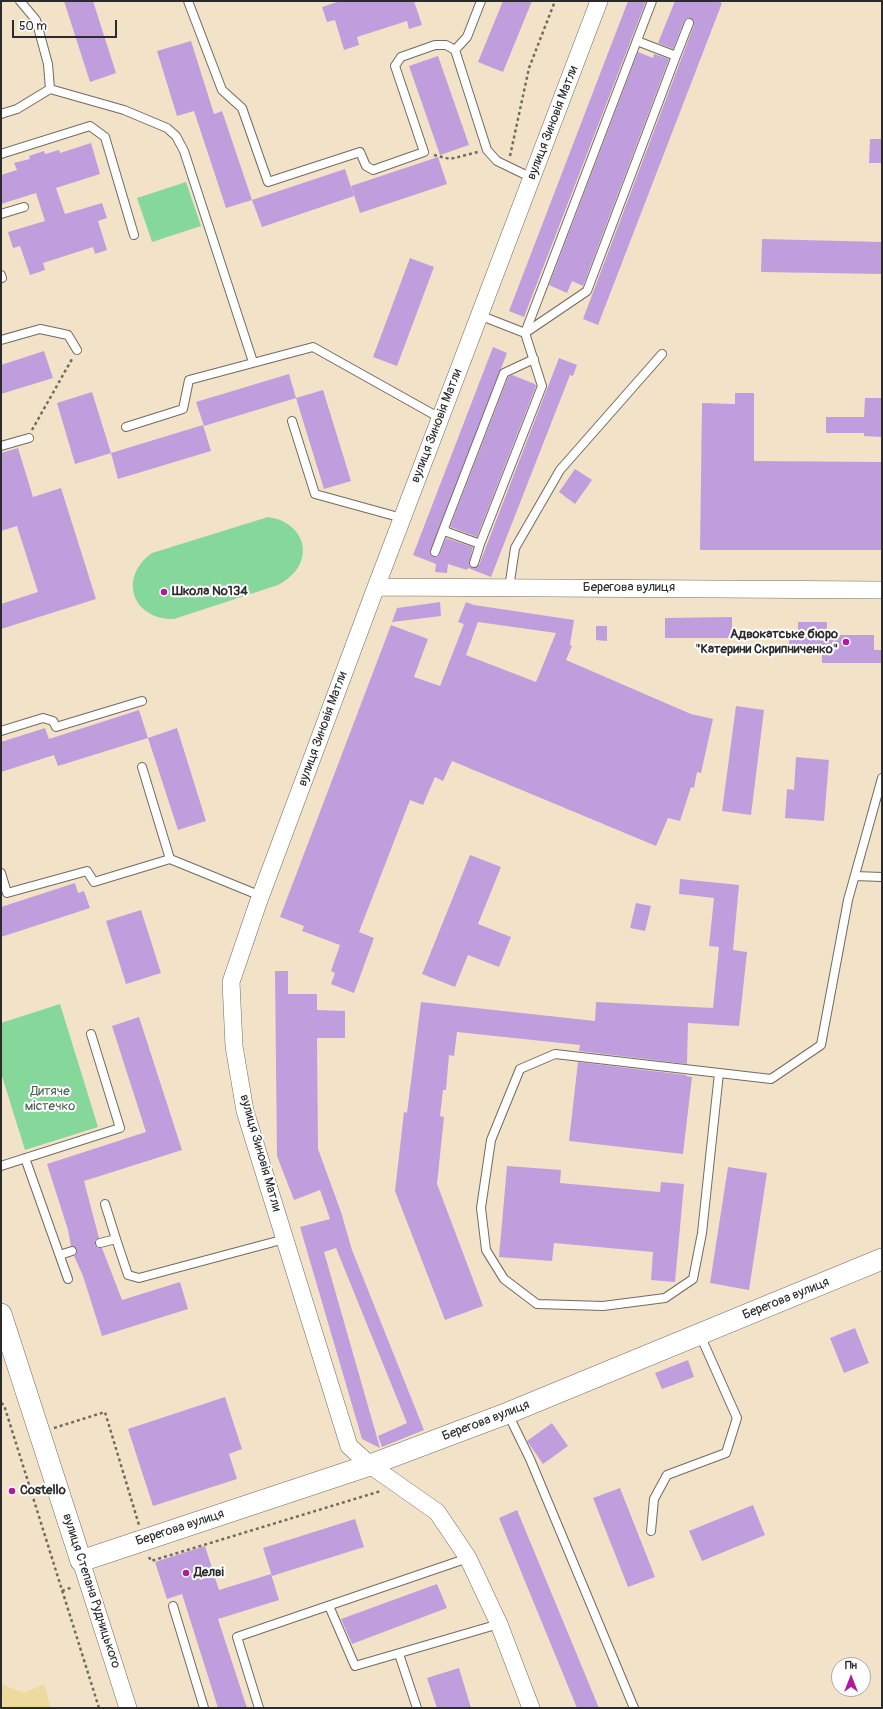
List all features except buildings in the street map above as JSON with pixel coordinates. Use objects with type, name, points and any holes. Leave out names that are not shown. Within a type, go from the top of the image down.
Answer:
[{"type":"street","name":"вулиця Зиновія Матли","points":[[531,1708],[499,1624],[468,1558],[438,1512],[370,1465],[349,1446],[245,1111],[234,1046],[231,982],[261,896],[376,587],[599,1]]},
{"type":"street","name":"Берегова вулиця","points":[[376,587],[882,590]]},
{"type":"street","name":"Берегова вулиця","points":[[81,1561],[370,1465],[508,1413],[882,1259]]},
{"type":"street","name":"вулиця Степана Рудницького","points":[[1,1314],[128,1708]]},
{"type":"lane","points":[[20,1],[36,20],[48,64],[50,89]]},
{"type":"lane","points":[[188,1],[222,90],[242,108],[268,182],[360,152],[366,166],[372,170],[424,152],[395,66],[401,56],[435,45],[446,45],[455,50],[487,150],[497,161],[532,178]]},
{"type":"lane","points":[[455,50],[467,37],[481,1]]},
{"type":"lane","points":[[474,563],[480,544],[542,386],[525,333],[652,1]]},
{"type":"lane","points":[[525,333],[587,290],[689,22]]},
{"type":"lane","points":[[637,41],[676,56]]},
{"type":"lane","points":[[1,114],[17,109],[50,89],[124,110],[167,128],[176,136],[184,151],[253,362]]},
{"type":"lane","points":[[1,154],[90,126],[105,137],[134,235]]},
{"type":"lane","points":[[1,214],[24,207]]},
{"type":"lane","points":[[479,315],[525,333]]},
{"type":"lane","points":[[1,340],[40,328],[68,335],[77,350]]},
{"type":"lane","points":[[126,426],[183,409],[190,380],[312,347],[440,418]]},
{"type":"lane","points":[[508,588],[515,548],[560,470],[662,354]]},
{"type":"lane","points":[[435,552],[504,373],[534,359]]},
{"type":"lane","points":[[292,421],[315,494],[402,518]]},
{"type":"lane","points":[[1,446],[29,438]]},
{"type":"lane","points":[[444,528],[447,532],[480,544]]},
{"type":"lane","points":[[1,731],[43,718],[53,721],[56,727],[142,701]]},
{"type":"lane","points":[[142,767],[170,859]]},
{"type":"lane","points":[[719,1073],[702,1233],[693,1279],[665,1298],[603,1306],[537,1304],[504,1279],[486,1250],[481,1208],[491,1140],[520,1069],[555,1054],[771,1079],[821,1045],[848,900],[882,778]]},
{"type":"lane","points":[[1,873],[7,893],[87,871],[94,882],[170,859],[261,896]]},
{"type":"lane","points":[[855,876],[882,877]]},
{"type":"lane","points":[[1,1166],[120,1128],[91,1034]]},
{"type":"lane","points":[[25,1158],[68,1279]]},
{"type":"lane","points":[[105,1204],[128,1274],[139,1278],[285,1239]]},
{"type":"lane","points":[[100,1243],[116,1239]]},
{"type":"lane","points":[[60,1255],[72,1251]]},
{"type":"lane","points":[[651,1531],[654,1499],[667,1475],[726,1453],[737,1418],[699,1334]]},
{"type":"lane","points":[[508,1413],[530,1459],[634,1708]]},
{"type":"lane","points":[[259,1708],[237,1637],[468,1558]]},
{"type":"lane","points":[[173,1606],[204,1708]]},
{"type":"lane","points":[[329,1606],[355,1666],[499,1624]]},
{"type":"lane","points":[[399,1654],[417,1708]]},
{"type":"path","points":[[508,166],[529,68],[555,1]]},
{"type":"path","points":[[424,152],[450,159],[487,150]]},
{"type":"path","points":[[29,438],[33,427],[77,350]]},
{"type":"path","points":[[1,1403],[4,1405],[99,1708]]},
{"type":"path","points":[[39,1433],[104,1412],[144,1540]]},
{"type":"path","points":[[150,1561],[398,1485]]},
{"type":"green space","points":[[186,182],[201,226],[152,242],[137,198]]},
{"type":"green space","points":[[268,517],[282,521],[292,527],[299,536],[303,546],[302,557],[298,567],[290,577],[278,585],[174,619],[160,617],[148,612],[140,605],[134,595],[133,585],[135,574],[141,563],[152,553]]},
{"type":"green space","name":"Дитяче містечко","points":[[60,1004],[98,1127],[25,1150],[1,1073],[1,1023]]},
{"type":"sand","points":[[1,1684],[24,1693],[44,1684],[51,1708],[3,1708]]},
{"type":"place","name":"Школа №134","points":[[164,592]]},
{"type":"place","name":"Адвокатське бюро \"Катерини Скрипниченко\"","points":[[846,642]]},
{"type":"place","name":"Costello","points":[[12,1491]]},
{"type":"place","name":"Делві","points":[[186,1573]]}]
